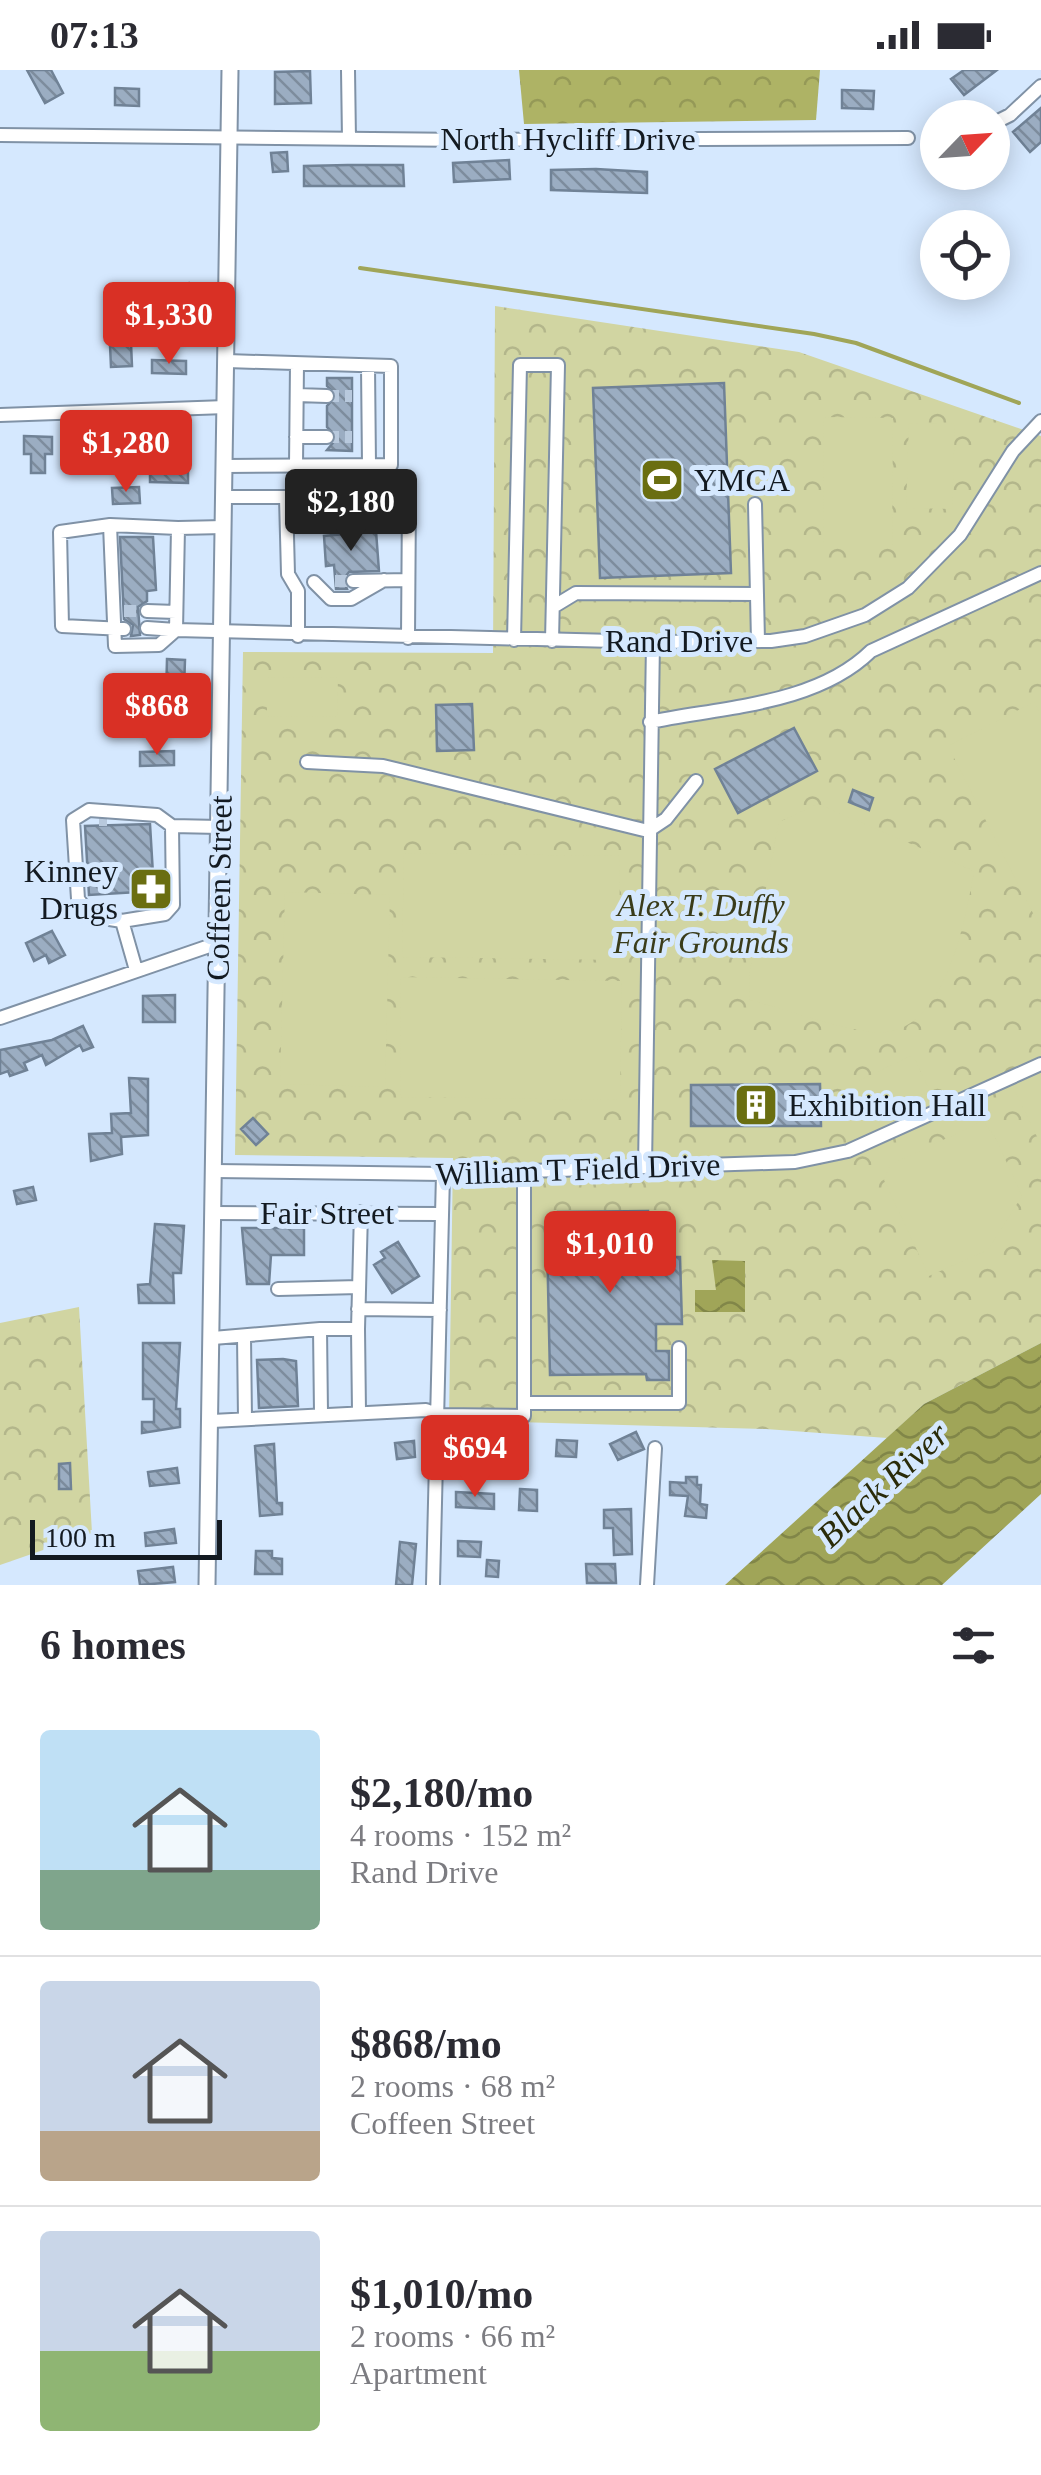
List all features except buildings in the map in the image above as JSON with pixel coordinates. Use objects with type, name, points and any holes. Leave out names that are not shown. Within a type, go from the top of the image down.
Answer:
[{"type":"main road","name":"Coffeen Street","points":[[207,1585],[214,1338],[230,70]]},
{"type":"street","points":[[348,70],[349,139]]},
{"type":"street","points":[[1010,115],[1041,86]]},
{"type":"street","name":"North Hycliff Drive","points":[[0,135],[908,138]]},
{"type":"street","points":[[225,466],[391,465],[392,366],[227,361]]},
{"type":"street","points":[[296,465],[297,364]]},
{"type":"street","points":[[514,640],[520,364],[558,365],[552,641]]},
{"type":"street","points":[[368,366],[369,465]]},
{"type":"street","points":[[297,395],[327,396]]},
{"type":"street","points":[[352,396],[368,396]]},
{"type":"street","points":[[0,415],[226,407]]},
{"type":"street","name":"Rand Drive","points":[[147,628],[222,634],[552,641],[758,641],[805,636],[840,624],[908,588],[960,535],[1013,451],[1041,420]]},
{"type":"street","points":[[296,437],[326,437]]},
{"type":"street","points":[[352,437],[368,437]]},
{"type":"street","points":[[224,497],[408,497],[408,638]]},
{"type":"street","points":[[286,497],[288,574],[294,584],[298,636]]},
{"type":"street","points":[[755,504],[758,641]]},
{"type":"street","points":[[119,629],[62,626],[60,532],[110,526],[224,526]]},
{"type":"street","points":[[110,526],[119,611],[115,646],[159,645],[176,630],[178,528]]},
{"type":"street","points":[[650,722],[804,691],[850,671],[870,651],[1041,572]]},
{"type":"street","points":[[352,580],[408,580]]},
{"type":"street","points":[[314,582],[331,599],[351,600],[384,580]]},
{"type":"street","points":[[294,584],[335,581]]},
{"type":"street","points":[[553,607],[576,593],[757,594]]},
{"type":"street","points":[[147,611],[176,612]]},
{"type":"street","points":[[645,1167],[654,642]]},
{"type":"street","points":[[307,762],[383,766],[648,831],[666,819],[696,781]]},
{"type":"street","points":[[72,820],[89,810],[156,816],[172,826],[220,827]]},
{"type":"street","points":[[72,820],[119,820],[124,813]]},
{"type":"street","points":[[72,820],[78,899],[91,916],[122,921],[165,914],[173,905],[172,826]]},
{"type":"street","points":[[122,921],[136,970]]},
{"type":"street","points":[[0,1018],[218,943]]},
{"type":"street","name":"William T Field Drive","points":[[215,1170],[443,1174],[829,1156],[1041,1064]]},
{"type":"street","points":[[212,1422],[426,1410],[438,1415],[524,1416],[524,1172]]},
{"type":"street","points":[[433,1585],[443,1174]]},
{"type":"street","points":[[359,1412],[361,1212]]},
{"type":"street","name":"Fair Street","points":[[214,1213],[441,1214]]},
{"type":"street","points":[[278,1289],[359,1288]]},
{"type":"street","points":[[358,1309],[440,1310]]},
{"type":"street","points":[[214,1338],[358,1329]]},
{"type":"street","points":[[320,1330],[321,1413]]},
{"type":"street","points":[[244,1337],[245,1419]]},
{"type":"street","points":[[524,1403],[679,1403],[679,1348]]},
{"type":"street","points":[[647,1585],[655,1448]]},
{"type":"green space","points":[[519,70],[820,70],[816,120],[524,124]]},
{"type":"green space","name":"Alex T. Duffy Fair Grounds","points":[[495,306],[799,352],[1041,436],[1041,1343],[924,1404],[887,1438],[766,1429],[449,1420],[453,1158],[235,1155],[243,652],[493,653]]},
{"type":"green space","points":[[824,417],[893,418],[892,548],[823,548]]},
{"type":"green space","points":[[909,423],[955,424],[952,509],[906,508]]},
{"type":"green space","points":[[267,677],[338,678],[337,717],[267,716]]},
{"type":"green space","points":[[1034,702],[1041,715],[1041,929],[948,746]]},
{"type":"green space","points":[[818,804],[974,871],[957,947],[946,974],[917,1018],[896,1030],[856,1030],[750,1000],[749,975],[779,822]]},
{"type":"green space","points":[[404,853],[620,856],[619,960],[402,957]]},
{"type":"green space","points":[[285,892],[390,895],[385,1087],[280,1084]]},
{"type":"green space","points":[[401,977],[622,981],[620,1100],[400,1097]]},
{"type":"green space","points":[[913,1055],[930,1091],[874,1118],[856,1082]]},
{"type":"green space","points":[[1041,1078],[1041,1145],[1015,1091]]},
{"type":"green space","points":[[983,1121],[995,1137],[1022,1196],[988,1250],[929,1276],[884,1180],[890,1165]]},
{"type":"green space","points":[[79,1307],[92,1533],[0,1565],[0,1323]]},
{"type":"water","points":[[712,1260],[745,1261],[745,1312],[695,1312],[695,1290],[716,1290]]},
{"type":"water","name":"Black River","points":[[1041,1343],[1041,1494],[942,1585],[725,1585],[924,1404]]},
{"type":"waterway","points":[[360,268],[814,334],[856,343],[1019,403]]},
{"type":"tunnel","points":[[327,396],[352,396]]},
{"type":"tunnel","points":[[327,437],[352,437]]},
{"type":"tunnel","points":[[335,581],[353,581]]},
{"type":"tunnel","points":[[124,611],[147,611]]},
{"type":"tunnel","points":[[99,820],[107,820]]},
{"type":"place","name":"YMCA","points":[[662,480]]},
{"type":"place","name":"Kinney Drugs","points":[[151,889]]},
{"type":"place","name":"Exhibition Hall","points":[[756,1105]]}]
